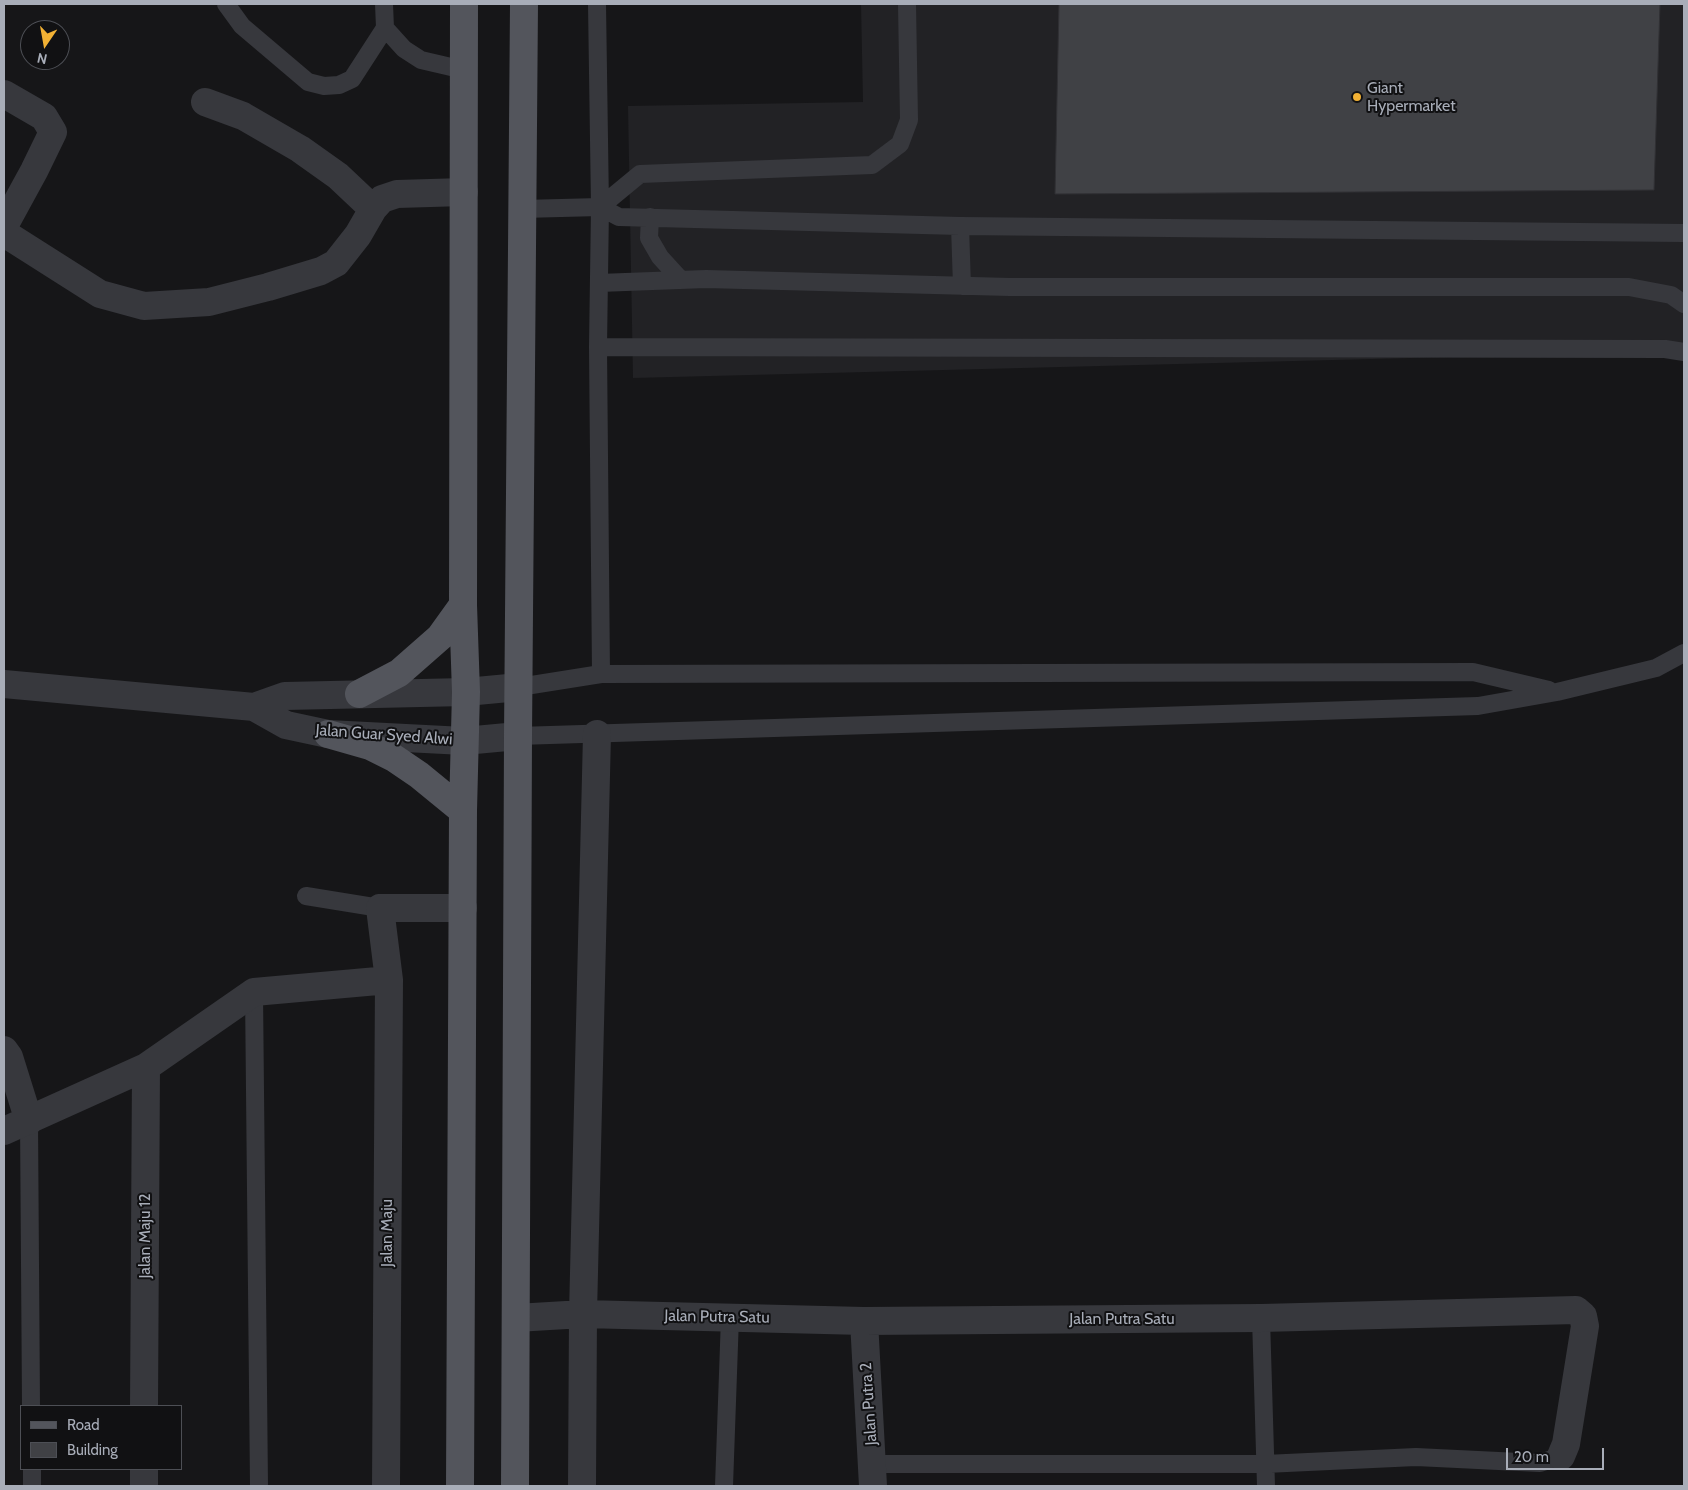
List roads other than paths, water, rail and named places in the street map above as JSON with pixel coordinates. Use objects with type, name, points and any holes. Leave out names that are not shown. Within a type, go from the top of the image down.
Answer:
[{"type":"main road","points":[[460,1486],[463,811],[466,692],[463,605],[464,4]]},
{"type":"main road","points":[[515,1486],[518,736],[524,4]]},
{"type":"main road","points":[[359,694],[399,673],[440,637],[463,605]]},
{"type":"main road","points":[[328,734],[370,746],[394,758],[419,775],[463,811]]},
{"type":"street","points":[[4,94],[44,116],[53,132],[34,172],[4,226]]},
{"type":"street","points":[[205,102],[243,116],[300,149],[338,176],[373,210]]},
{"type":"street","points":[[4,233],[100,294],[144,306],[209,302],[321,271],[336,263],[358,235],[382,199],[397,194],[464,192]]},
{"type":"street","name":"Jalan Guar Syed Alwi","points":[[4,684],[254,707],[286,725],[328,734],[464,741],[518,736]]},
{"type":"street","name":"Jalan Guar Syed Alwi","points":[[254,707],[285,696],[466,692],[519,687]]},
{"type":"street","points":[[582,1486],[583,1314],[597,734]]},
{"type":"street","points":[[380,908],[463,908]]},
{"type":"street","name":"Jalan Maju","points":[[380,908],[389,980],[386,1486]]},
{"type":"street","points":[[4,1131],[146,1067],[254,992],[389,980]]},
{"type":"street","points":[[4,1050],[9,1057],[29,1121]]},
{"type":"street","name":"Jalan Maju 12","points":[[144,1405],[146,1067]]},
{"type":"street","name":"Jalan Putra Satu","points":[[516,1318],[583,1314],[864,1321],[1261,1318],[1576,1310],[1583,1316],[1585,1326],[1566,1444],[1561,1456]]},
{"type":"street","name":"Jalan Putra 2","points":[[864,1321],[873,1475]]},
{"type":"street","points":[[144,1470],[144,1486]]},
{"type":"lane","points":[[226,4],[242,26],[308,82],[324,86],[339,86],[352,79],[385,28],[384,4]]},
{"type":"lane","points":[[597,4],[600,207],[598,347],[601,674]]},
{"type":"lane","points":[[600,207],[640,174],[872,165],[900,144],[909,120],[907,4]]},
{"type":"lane","points":[[385,28],[404,49],[421,60],[464,70]]},
{"type":"lane","points":[[522,209],[600,207],[619,217],[960,226],[1684,233]]},
{"type":"lane","points":[[650,217],[649,238],[660,257],[681,280]]},
{"type":"lane","points":[[960,226],[962,286]]},
{"type":"lane","points":[[599,283],[706,279],[1070,288],[1628,287],[1671,295],[1684,304]]},
{"type":"lane","points":[[598,347],[1665,349],[1684,352]]},
{"type":"lane","points":[[518,736],[1478,706],[1557,692],[1656,668],[1684,653]]},
{"type":"lane","points":[[519,687],[601,674],[1473,672],[1557,692]]},
{"type":"lane","points":[[306,896],[380,908]]},
{"type":"lane","points":[[254,992],[259,1486]]},
{"type":"lane","points":[[29,1121],[31,1405]]},
{"type":"lane","points":[[724,1486],[730,1317]]},
{"type":"lane","points":[[1261,1318],[1266,1486]]},
{"type":"lane","points":[[873,1475],[1265,1464],[1416,1457],[1540,1463],[1561,1456]]},
{"type":"lane","points":[[32,1470],[32,1486]]},
{"type":"place","name":"Giant Hypermarket","points":[[1357,97]]}]
